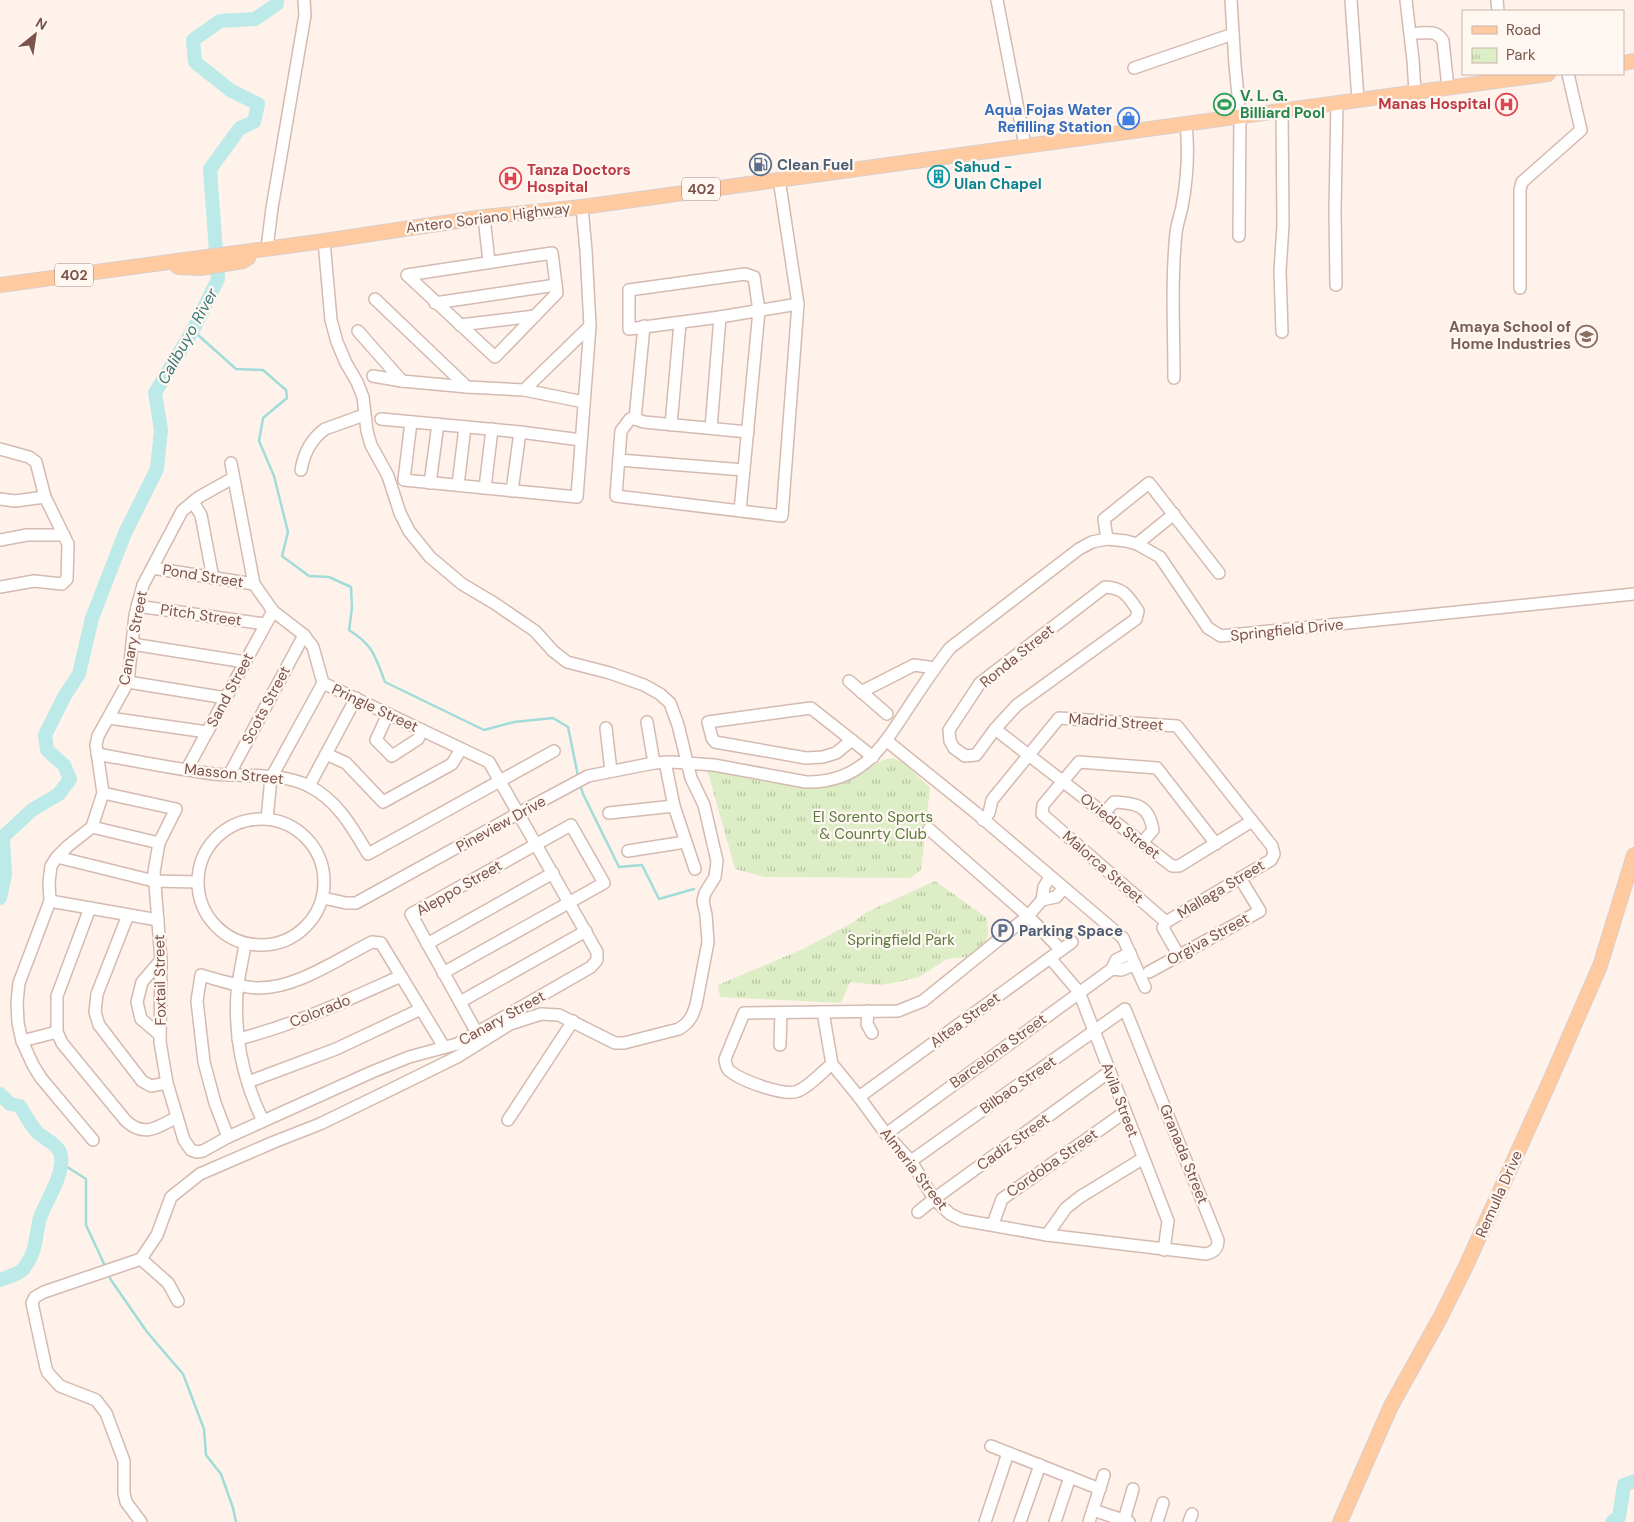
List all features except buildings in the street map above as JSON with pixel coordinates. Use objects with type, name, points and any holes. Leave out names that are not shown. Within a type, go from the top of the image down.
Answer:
[{"type":"main road","name":"Antero Soriano Highway","points":[[0,285],[196,260],[484,217],[582,207],[1448,88],[1507,77],[1534,75]]},
{"type":"main road","name":"Remulla Drive","points":[[1340,1522],[1391,1406],[1440,1318],[1466,1266],[1557,1065],[1600,966],[1634,855]]},
{"type":"street","points":[[263,249],[272,208],[305,15],[304,0]]},
{"type":"street","points":[[998,0],[1025,145]]},
{"type":"street","points":[[1231,0],[1240,116],[1239,236]]},
{"type":"street","points":[[1351,0],[1358,100]]},
{"type":"street","points":[[1406,0],[1415,92]]},
{"type":"street","points":[[1418,33],[1435,33],[1443,41],[1448,88]]},
{"type":"street","points":[[1134,68],[1233,34]]},
{"type":"street","points":[[1520,288],[1520,190],[1522,182],[1581,130],[1568,75]]},
{"type":"street","points":[[1336,285],[1334,210],[1337,103]]},
{"type":"street","points":[[1282,110],[1283,225],[1280,271],[1282,332]]},
{"type":"street","points":[[1174,378],[1174,258],[1176,231],[1182,207],[1187,166],[1186,124]]},
{"type":"street","points":[[748,432],[630,419],[621,431],[616,496],[782,516],[798,304],[779,179]]},
{"type":"street","points":[[411,422],[404,480],[577,497],[590,326],[582,207]]},
{"type":"street","points":[[484,217],[488,262]]},
{"type":"street","points":[[141,1522],[126,1502],[124,1493],[124,1462],[106,1413],[96,1400],[60,1386],[46,1368],[32,1304],[35,1297],[78,1280],[140,1260],[156,1235],[171,1198],[200,1174],[329,1120],[457,1057],[517,1022],[541,1014],[559,1015],[614,1043],[624,1043],[679,1029],[692,1016],[708,951],[708,932],[703,901],[705,893],[715,877],[717,861],[704,805],[686,763],[678,725],[670,703],[660,694],[644,685],[567,662],[553,651],[535,631],[462,584],[430,557],[409,531],[400,513],[388,476],[371,445],[364,415],[363,397],[337,342],[331,320],[324,241]]},
{"type":"street","points":[[552,253],[556,285],[557,293],[495,357],[407,275],[552,253]]},
{"type":"street","points":[[740,512],[759,311],[754,278],[750,275],[629,290],[629,329],[680,323],[759,311],[798,304]]},
{"type":"street","points":[[436,303],[556,285]]},
{"type":"street","points":[[375,299],[467,388]]},
{"type":"street","points":[[460,326],[535,316]]},
{"type":"street","points":[[711,428],[720,317]]},
{"type":"street","points":[[671,425],[680,323]]},
{"type":"street","points":[[524,390],[590,326]]},
{"type":"street","points":[[635,419],[644,326]]},
{"type":"street","points":[[358,331],[402,381]]},
{"type":"street","points":[[373,376],[467,388],[524,390],[584,402]]},
{"type":"street","points":[[301,470],[305,454],[314,438],[320,432],[325,428],[364,415]]},
{"type":"street","points":[[381,419],[492,429],[581,440]]},
{"type":"street","points":[[430,482],[438,424]]},
{"type":"street","points":[[458,485],[465,427]]},
{"type":"street","points":[[485,488],[492,429]]},
{"type":"street","points":[[512,491],[520,432]]},
{"type":"street","points":[[0,448],[33,459],[36,462],[45,497],[68,544],[67,579],[62,584],[34,581],[0,588]]},
{"type":"street","points":[[619,460],[744,470]]},
{"type":"street","name":"Pringle Street","points":[[231,463],[254,584],[273,611],[304,635],[313,647],[323,683],[489,762],[519,813]]},
{"type":"street","name":"Canary Street","points":[[92,828],[103,793],[96,745],[98,736],[128,682],[137,606],[143,586],[182,512],[193,502],[234,478]]},
{"type":"street","points":[[1107,539],[1104,518],[1149,482],[1219,573]]},
{"type":"street","points":[[0,499],[15,501],[45,497]]},
{"type":"street","points":[[193,502],[201,515],[214,578]]},
{"type":"street","points":[[1137,544],[1174,514]]},
{"type":"street","points":[[0,540],[27,535],[64,535]]},
{"type":"street","name":"Springfield Drive","points":[[686,763],[714,765],[806,782],[818,782],[848,774],[873,757],[887,741],[950,648],[1079,549],[1092,542],[1107,539],[1137,544],[1160,557],[1208,628],[1220,636],[1634,594]]},
{"type":"street","name":"Pond Street","points":[[152,568],[254,584]]},
{"type":"street","name":"Ronda Street","points":[[1104,587],[1115,587],[1126,594],[1138,611],[1136,619],[1017,705],[995,729],[976,755],[965,756],[954,748],[950,741],[949,730],[980,683],[1104,587]]},
{"type":"street","name":"Pitch Street","points":[[137,606],[265,624]]},
{"type":"street","name":"Sand Street","points":[[187,769],[273,611]]},
{"type":"street","name":"Scots Street","points":[[229,775],[304,635]]},
{"type":"street","points":[[132,644],[245,662]]},
{"type":"street","points":[[861,692],[914,665],[935,668]]},
{"type":"street","points":[[849,681],[888,714]]},
{"type":"street","points":[[128,682],[226,698]]},
{"type":"street","points":[[267,819],[271,778],[323,683]]},
{"type":"street","points":[[309,786],[356,698]]},
{"type":"street","points":[[852,740],[836,752],[823,757],[806,758],[715,742],[712,738],[708,722],[811,708],[852,740],[873,757]]},
{"type":"street","points":[[388,714],[376,740],[392,756],[418,739],[422,730]]},
{"type":"street","points":[[109,718],[208,732]]},
{"type":"street","name":"Madrid Street","points":[[979,816],[980,806],[992,800],[1059,718],[1177,726],[1272,846],[1274,854]]},
{"type":"street","points":[[647,722],[695,869]]},
{"type":"street","points":[[606,728],[611,771]]},
{"type":"street","name":"Oviedo Street","points":[[995,729],[1172,866],[1179,866],[1252,822]]},
{"type":"street","points":[[887,741],[1123,938],[1145,987]]},
{"type":"street","points":[[326,754],[346,764],[383,802],[452,764],[461,749]]},
{"type":"street","points":[[500,781],[554,751]]},
{"type":"street","name":"Masson Street","points":[[97,754],[229,775],[289,779],[309,786],[327,798],[342,812],[368,854],[500,781]]},
{"type":"street","points":[[1063,781],[1079,762],[1157,768],[1216,844]]},
{"type":"street","name":"Pineview Drive","points":[[323,898],[356,903],[588,776],[660,763],[686,763]]},
{"type":"street","name":"Malorca Street","points":[[1063,781],[1043,805],[1042,814],[1166,922]]},
{"type":"street","name":"Foxtail Street","points":[[103,793],[176,809],[159,843],[155,862],[154,881],[161,960],[160,1035],[167,1083],[184,1140],[191,1150]]},
{"type":"street","points":[[1104,813],[1114,802],[1130,802],[1140,806],[1151,818],[1153,830],[1142,843]]},
{"type":"street","points":[[609,813],[674,806]]},
{"type":"street","name":"Canary Street","points":[[191,1150],[203,1151],[263,1121],[409,1057],[457,1044],[594,965],[598,952],[519,813]]},
{"type":"street","points":[[267,819],[283,823],[298,831],[310,842],[318,856],[323,871],[324,885],[323,898],[313,919],[303,930],[290,939],[276,944],[261,946],[245,944],[224,934],[214,925],[200,901],[197,882],[200,864],[207,848],[218,835],[233,825],[244,821],[267,819]]},
{"type":"street","name":"Aleppo Street","points":[[476,1033],[411,914],[571,825],[604,883],[570,903]]},
{"type":"street","points":[[93,1140],[41,1078],[26,1053],[17,1013],[19,982],[50,900],[49,874],[57,857],[68,846],[92,828],[159,843]]},
{"type":"street","points":[[929,829],[1028,916],[1061,950]]},
{"type":"street","points":[[628,851],[685,842]]},
{"type":"street","name":"Mallaga Street","points":[[1166,922],[1271,860],[1274,854]]},
{"type":"street","points":[[57,857],[154,881],[197,882]]},
{"type":"street","points":[[427,944],[553,873]]},
{"type":"street","points":[[832,1064],[800,1090],[784,1092],[756,1084],[730,1072],[726,1066],[725,1059],[744,1013],[898,1011],[922,1001],[1028,916],[1042,900],[1044,887],[1050,878]]},
{"type":"street","name":"Orgiva Street","points":[[1149,972],[1178,954],[1260,911],[1240,878]]},
{"type":"street","points":[[1042,900],[1056,897],[1064,888]]},
{"type":"street","points":[[50,900],[158,920]]},
{"type":"street","points":[[444,973],[570,903]]},
{"type":"street","points":[[90,908],[57,996],[58,1032],[62,1043],[132,1127],[148,1131],[178,1117]]},
{"type":"street","points":[[128,915],[97,994],[95,1012],[99,1025],[142,1081],[151,1086],[167,1083]]},
{"type":"street","points":[[1166,922],[1162,928],[1178,954]]},
{"type":"street","points":[[460,1002],[586,931]]},
{"type":"street","points":[[228,1137],[215,1103],[204,1062],[197,1001],[201,975],[238,985],[257,988],[271,987],[300,979],[372,942],[381,943],[444,1047]]},
{"type":"street","name":"Altea Street","points":[[859,1097],[1072,942]]},
{"type":"street","points":[[245,944],[238,985],[236,1018],[239,1054],[254,1104],[263,1121]]},
{"type":"street","name":"Barcelona Street","points":[[886,1134],[1112,969],[1116,960],[1130,953]]},
{"type":"street","name":"Avila Street","points":[[1050,958],[1079,992],[1168,1221],[1164,1250]]},
{"type":"street","points":[[160,1035],[142,1019],[137,1002],[142,982],[161,960]]},
{"type":"street","name":"Barcelona Street","points":[[1112,969],[1121,970],[1134,965]]},
{"type":"street","name":"Colorado","points":[[238,1039],[322,1012],[401,976]]},
{"type":"street","points":[[248,1082],[336,1049],[421,1009]]},
{"type":"street","name":"Bilbao Street","points":[[911,1161],[1126,1009]]},
{"type":"street","name":"Granada Street","points":[[1126,1009],[1218,1240],[1216,1249],[1206,1254],[1164,1250]]},
{"type":"street","points":[[868,1011],[867,1024],[872,1033]]},
{"type":"street","name":"Almeria Street","points":[[823,1012],[832,1064],[886,1134],[911,1161],[934,1199],[950,1214],[962,1220],[1047,1235],[1164,1250]]},
{"type":"street","points":[[780,1045],[781,1013]]},
{"type":"street","points":[[508,1120],[573,1021]]},
{"type":"street","points":[[22,1041],[58,1032]]},
{"type":"street","name":"Cadiz Street","points":[[918,1212],[1110,1072]]},
{"type":"street","name":"Cordoba Street","points":[[993,1224],[1002,1199],[1125,1112]]},
{"type":"street","points":[[1047,1235],[1066,1208],[1142,1158]]},
{"type":"street","points":[[140,1260],[168,1283],[178,1301]]},
{"type":"street","points":[[991,1446],[1100,1489]]},
{"type":"street","points":[[985,1522],[1008,1452]]},
{"type":"street","points":[[1020,1522],[1040,1465]]},
{"type":"street","points":[[1089,1522],[1104,1475]]},
{"type":"street","points":[[1055,1522],[1070,1477]]},
{"type":"street","points":[[1093,1510],[1127,1521],[1134,1489]]},
{"type":"street","points":[[1157,1522],[1163,1503]]},
{"type":"green space","name":"El Sorento Sports & Counrty Club","points":[[893,758],[904,763],[930,788],[921,870],[910,878],[764,877],[735,869],[707,769],[792,786],[810,787],[849,781],[873,765]]},
{"type":"green space","name":"Springfield Park","points":[[935,881],[987,918],[988,933],[984,950],[966,957],[947,959],[919,977],[880,985],[850,982],[841,1003],[720,997],[718,985],[803,949],[852,923],[867,912]]},
{"type":"waterway","name":"Calibuyo River","points":[[0,898],[5,875],[3,837],[32,810],[59,794],[70,779],[64,765],[47,750],[45,735],[64,697],[79,674],[92,618],[125,533],[157,469],[161,430],[155,393],[194,328],[218,279],[210,169],[240,128],[254,122],[258,104],[230,90],[195,62],[193,40],[220,21],[255,19],[277,4],[277,0]]},
{"type":"waterway","points":[[197,321],[198,335],[236,369],[263,370],[286,390],[287,398],[263,418],[259,441],[274,476],[288,532],[282,556],[309,576],[329,577],[351,587],[352,608],[349,630],[364,641],[373,652],[385,682],[484,730],[514,722],[553,718],[568,727],[578,776]]},
{"type":"waterway","points":[[580,784],[583,794],[619,867],[642,865],[659,899],[694,889]]},
{"type":"waterway","name":"Calibuyo River","points":[[0,1094],[10,1104],[20,1106],[37,1132],[58,1149],[61,1160],[61,1168],[40,1218],[33,1250],[28,1262],[20,1272],[0,1280]]},
{"type":"waterway","points":[[61,1163],[86,1179],[86,1225],[106,1268]]},
{"type":"waterway","points":[[108,1273],[147,1332],[183,1374],[204,1429],[206,1455],[221,1474],[236,1522]]},
{"type":"waterway","points":[[1612,1522],[1619,1517],[1624,1485],[1634,1481]]},
{"type":"place","name":"Manas Hospital","points":[[1507,104]]},
{"type":"place","name":"V. L. G. Billiard Pool","points":[[1224,105]]},
{"type":"place","name":"Aqua Fojas Water Refilling Station","points":[[1128,119]]},
{"type":"place","name":"Clean Fuel","points":[[761,165]]},
{"type":"place","name":"Sahud - Ulan Chapel","points":[[938,176]]},
{"type":"place","name":"Tanza Doctors Hospital","points":[[511,179]]},
{"type":"place","name":"Amaya School of Home Industries","points":[[1587,336]]},
{"type":"place","name":"Parking Space","points":[[1003,931]]}]
